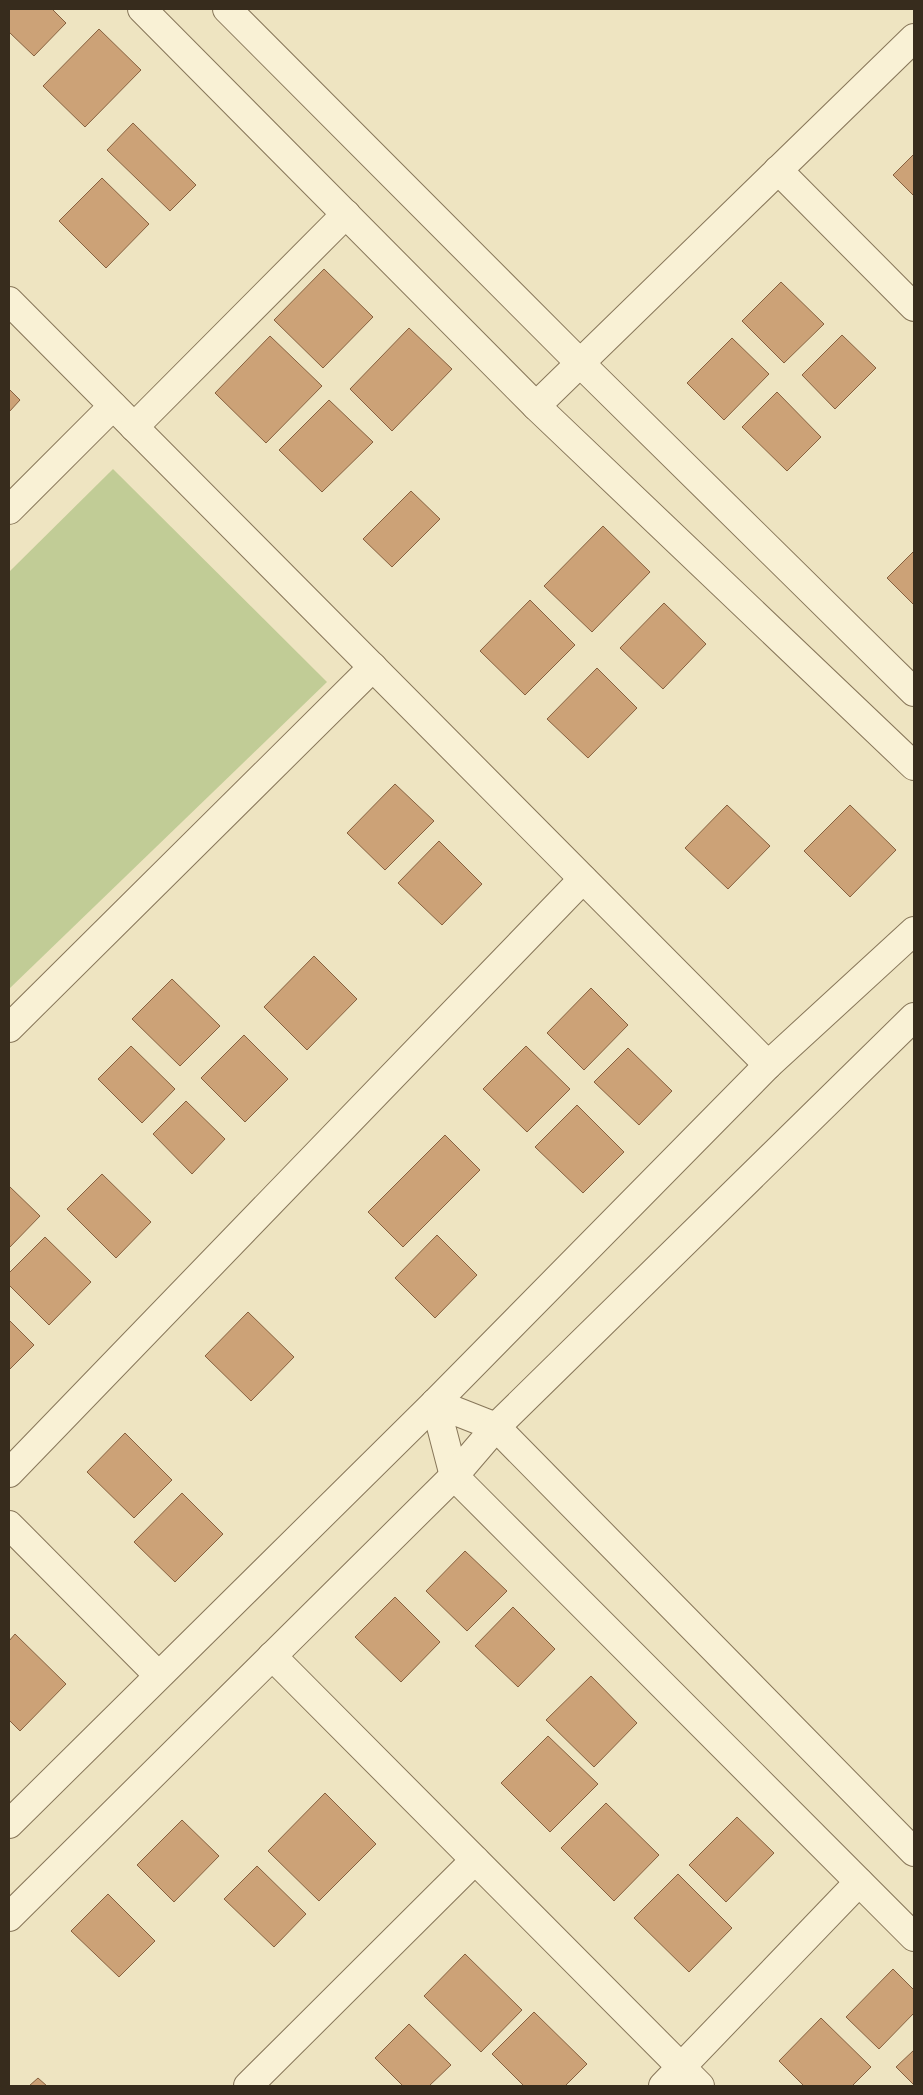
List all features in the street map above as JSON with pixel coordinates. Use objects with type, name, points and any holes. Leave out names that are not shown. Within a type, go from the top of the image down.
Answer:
[{"type":"street","points":[[142,9],[536,406],[914,766]]},
{"type":"street","points":[[227,9],[914,692]]},
{"type":"street","points":[[536,406],[914,38]]},
{"type":"street","points":[[778,170],[914,307]]},
{"type":"street","points":[[134,427],[346,214]]},
{"type":"street","points":[[9,301],[768,1065]]},
{"type":"street","points":[[9,510],[113,406]]},
{"type":"street","points":[[9,1028],[372,667]]},
{"type":"street","points":[[9,1473],[583,879]]},
{"type":"street","points":[[9,1824],[434,1403],[768,1065],[914,932]]},
{"type":"street","points":[[9,1917],[454,1476],[496,1428],[914,1017]]},
{"type":"street","points":[[434,1403],[496,1428],[914,1852]]},
{"type":"street","points":[[434,1403],[454,1476],[914,1937]]},
{"type":"street","points":[[9,1525],[158,1675]]},
{"type":"street","points":[[272,1656],[700,2086]]},
{"type":"street","points":[[248,2086],[474,1860]]},
{"type":"street","points":[[663,2086],[859,1882]]},
{"type":"green space","points":[[113,469],[327,682],[9,989],[9,572]]},
{"type":"building","points":[[9,9],[52,9],[66,23],[34,56],[9,32]]},
{"type":"building","points":[[99,29],[141,70],[85,127],[43,86]]},
{"type":"building","points":[[133,123],[196,185],[170,211],[107,150]]},
{"type":"building","points":[[914,154],[914,196],[893,175]]},
{"type":"building","points":[[102,178],[149,224],[106,268],[59,221]]},
{"type":"building","points":[[324,269],[373,317],[323,368],[274,320]]},
{"type":"building","points":[[781,282],[824,324],[784,363],[742,321]]},
{"type":"building","points":[[409,328],[452,369],[392,431],[350,389]]},
{"type":"building","points":[[842,335],[876,368],[835,409],[802,375]]},
{"type":"building","points":[[270,336],[322,386],[266,443],[215,393]]},
{"type":"building","points":[[732,338],[769,374],[724,420],[687,383]]},
{"type":"building","points":[[9,389],[20,400],[9,412]]},
{"type":"building","points":[[777,392],[821,437],[787,471],[742,427]]},
{"type":"building","points":[[329,400],[373,442],[322,492],[279,450]]},
{"type":"building","points":[[411,491],[440,519],[392,567],[363,539]]},
{"type":"building","points":[[603,526],[650,572],[592,632],[544,586]]},
{"type":"building","points":[[914,551],[914,605],[887,578]]},
{"type":"building","points":[[530,600],[575,645],[525,695],[480,651]]},
{"type":"building","points":[[664,603],[706,644],[663,689],[620,648]]},
{"type":"building","points":[[597,668],[637,708],[588,758],[547,719]]},
{"type":"building","points":[[395,784],[434,821],[385,870],[347,833]]},
{"type":"building","points":[[727,805],[770,846],[728,889],[685,848]]},
{"type":"building","points":[[850,805],[896,850],[850,897],[804,851]]},
{"type":"building","points":[[439,841],[482,884],[442,925],[398,883]]},
{"type":"building","points":[[314,956],[357,999],[307,1050],[264,1007]]},
{"type":"building","points":[[172,979],[220,1026],[180,1066],[132,1019]]},
{"type":"building","points":[[591,988],[628,1025],[584,1070],[547,1033]]},
{"type":"building","points":[[244,1035],[288,1079],[245,1122],[201,1078]]},
{"type":"building","points":[[131,1046],[175,1089],[142,1123],[98,1079]]},
{"type":"building","points":[[526,1046],[570,1089],[527,1132],[483,1089]]},
{"type":"building","points":[[628,1048],[672,1091],[639,1125],[594,1082]]},
{"type":"building","points":[[186,1101],[225,1139],[192,1174],[153,1134]]},
{"type":"building","points":[[577,1105],[624,1152],[583,1193],[535,1147]]},
{"type":"building","points":[[445,1135],[480,1170],[403,1247],[368,1212]]},
{"type":"building","points":[[102,1174],[151,1222],[116,1258],[67,1209]]},
{"type":"building","points":[[9,1186],[40,1216],[9,1248]]},
{"type":"building","points":[[437,1235],[477,1275],[435,1318],[395,1278]]},
{"type":"building","points":[[45,1237],[91,1282],[49,1325],[9,1285],[9,1273]]},
{"type":"building","points":[[248,1312],[294,1357],[251,1401],[205,1356]]},
{"type":"building","points":[[9,1320],[34,1345],[9,1370]]},
{"type":"building","points":[[125,1433],[172,1480],[134,1518],[87,1472]]},
{"type":"building","points":[[182,1493],[223,1534],[175,1582],[134,1542]]},
{"type":"building","points":[[465,1551],[507,1591],[467,1631],[426,1591]]},
{"type":"building","points":[[395,1597],[440,1642],[401,1682],[355,1637]]},
{"type":"building","points":[[513,1607],[555,1649],[518,1687],[475,1646]]},
{"type":"building","points":[[15,1634],[66,1684],[20,1731],[9,1720],[9,1641]]},
{"type":"building","points":[[591,1676],[637,1723],[594,1767],[546,1720]]},
{"type":"building","points":[[548,1736],[598,1784],[550,1832],[501,1783]]},
{"type":"building","points":[[325,1793],[376,1844],[319,1901],[268,1851]]},
{"type":"building","points":[[606,1803],[659,1855],[614,1901],[561,1848]]},
{"type":"building","points":[[737,1817],[774,1853],[726,1902],[689,1865]]},
{"type":"building","points":[[182,1820],[219,1856],[174,1902],[137,1865]]},
{"type":"building","points":[[257,1866],[306,1914],[274,1947],[224,1899]]},
{"type":"building","points":[[678,1874],[732,1928],[689,1972],[634,1918]]},
{"type":"building","points":[[108,1894],[155,1941],[119,1977],[71,1931]]},
{"type":"building","points":[[465,1954],[522,2010],[481,2052],[424,1996]]},
{"type":"building","points":[[893,1969],[914,1990],[914,2013],[879,2049],[846,2017]]},
{"type":"building","points":[[534,2012],[587,2064],[565,2086],[524,2086],[492,2054]]},
{"type":"building","points":[[821,2018],[871,2067],[852,2086],[804,2086],[779,2061]]},
{"type":"building","points":[[409,2024],[451,2065],[429,2086],[403,2086],[375,2058]]},
{"type":"building","points":[[914,2050],[914,2085],[896,2067]]},
{"type":"building","points":[[38,2078],[47,2086],[29,2086]]}]
